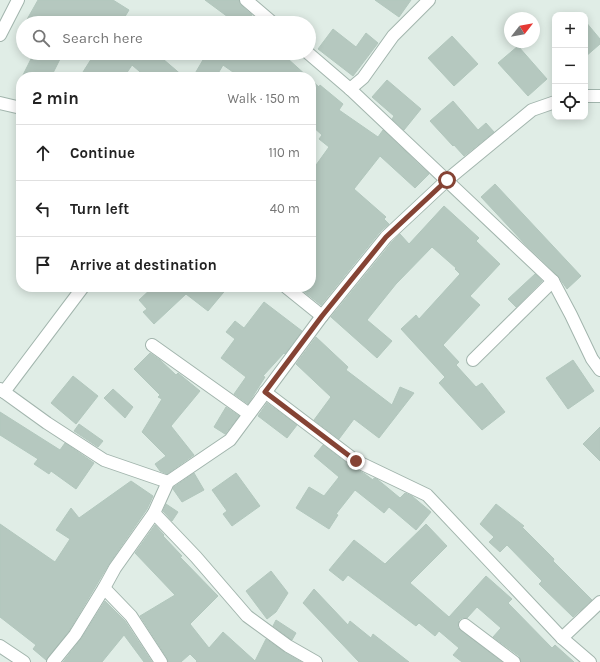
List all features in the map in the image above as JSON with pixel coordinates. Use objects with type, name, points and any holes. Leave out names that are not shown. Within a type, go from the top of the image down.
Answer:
[{"type":"street","points":[[0,35],[18,0]]},
{"type":"street","points":[[246,0],[265,16]]},
{"type":"street","points":[[350,89],[363,78],[393,36],[429,0]]},
{"type":"street","points":[[316,60],[350,89],[553,281],[592,359],[600,370]]},
{"type":"street","points":[[588,96],[600,96]]},
{"type":"street","points":[[0,103],[16,107]]},
{"type":"street","points":[[53,662],[75,635],[115,568],[154,513],[168,482],[230,440],[322,316],[386,237],[447,180],[532,110],[552,103]]},
{"type":"street","points":[[473,360],[553,281]]},
{"type":"street","points":[[79,292],[2,391],[47,423],[104,460],[168,482]]},
{"type":"street","points":[[292,292],[322,316]]},
{"type":"street","points":[[152,345],[249,414]]},
{"type":"street","points":[[265,392],[356,461],[426,495],[562,638],[590,662]]},
{"type":"street","points":[[154,513],[196,557],[247,616],[288,646],[316,662]]},
{"type":"street","points":[[104,588],[131,616],[161,662]]},
{"type":"street","points":[[562,638],[600,602]]},
{"type":"street","points":[[465,625],[514,662]]},
{"type":"street","points":[[0,646],[24,662]]},
{"type":"building","points":[[38,0],[113,0],[129,10],[125,16],[29,16]]},
{"type":"building","points":[[205,0],[239,0],[241,5],[252,15],[227,16]]},
{"type":"building","points":[[375,0],[411,0],[399,17]]},
{"type":"building","points":[[588,25],[600,39],[600,44],[588,54]]},
{"type":"building","points":[[333,29],[356,47],[366,33],[378,43],[353,76],[318,49]]},
{"type":"building","points":[[452,36],[478,64],[454,86],[428,58]]},
{"type":"building","points":[[516,48],[520,48],[547,79],[528,96],[498,63]]},
{"type":"building","points":[[30,60],[60,60],[54,72],[24,72]]},
{"type":"building","points":[[91,60],[164,60],[178,72],[140,72],[132,65],[127,72],[83,72]]},
{"type":"building","points":[[203,60],[289,60],[302,72],[233,72],[223,65],[219,72],[196,72]]},
{"type":"building","points":[[387,80],[421,109],[404,130],[392,119],[394,116],[372,97]]},
{"type":"building","points":[[316,84],[319,87],[320,85],[343,104],[339,110],[378,137],[383,130],[429,174],[415,188],[380,156],[354,189],[386,217],[384,219],[389,224],[380,232],[321,305],[304,292],[316,292],[316,165],[329,147],[319,139],[322,135],[316,130]]},
{"type":"building","points":[[453,101],[478,130],[486,123],[494,132],[464,156],[430,121]]},
{"type":"building","points":[[495,184],[581,276],[567,289],[558,276],[524,243],[481,197]]},
{"type":"building","points":[[444,206],[479,238],[476,241],[500,264],[470,296],[480,305],[443,345],[459,362],[456,365],[476,387],[482,383],[505,412],[482,430],[439,383],[445,377],[401,329],[416,315],[419,319],[460,274],[455,269],[456,268],[432,247],[396,284],[367,320],[392,341],[377,358],[331,317],[400,234],[409,244]]},
{"type":"building","points":[[535,274],[542,281],[516,307],[508,299]]},
{"type":"building","points":[[148,292],[224,292],[208,311],[186,294],[154,324],[143,312],[147,309],[139,300]]},
{"type":"building","points":[[264,302],[302,331],[285,354],[284,353],[263,376],[265,377],[248,404],[234,394],[246,377],[221,358],[235,339],[226,332],[235,321],[244,328]]},
{"type":"building","points":[[316,337],[348,367],[346,370],[392,405],[400,387],[414,393],[379,438],[354,419],[339,439],[314,420],[331,397],[296,364]]},
{"type":"building","points":[[150,353],[176,375],[178,373],[200,391],[171,426],[194,455],[167,474],[160,471],[155,464],[166,456],[142,432],[162,399],[158,397],[160,395],[134,369]]},
{"type":"building","points":[[573,360],[594,391],[568,409],[546,378]]},
{"type":"building","points":[[73,376],[98,396],[76,424],[51,403]]},
{"type":"building","points":[[113,389],[133,407],[125,418],[104,398]]},
{"type":"building","points":[[267,403],[297,425],[287,438],[258,416]]},
{"type":"building","points":[[226,407],[239,416],[225,434],[214,427]]},
{"type":"building","points":[[0,412],[60,450],[65,443],[94,463],[76,489],[51,471],[49,474],[34,464],[38,459],[0,435]]},
{"type":"building","points":[[79,424],[103,441],[98,447],[74,431]]},
{"type":"building","points":[[600,427],[600,461],[583,444]]},
{"type":"building","points":[[323,445],[352,467],[373,480],[374,478],[377,479],[400,498],[405,493],[412,496],[431,512],[416,530],[389,507],[384,513],[355,490],[336,514],[338,515],[329,529],[296,508],[309,487],[324,496],[339,477],[314,456]]},
{"type":"building","points":[[194,473],[204,490],[182,502],[173,489]]},
{"type":"building","points":[[236,473],[260,506],[232,526],[223,514],[227,511],[212,490]]},
{"type":"building","points":[[131,481],[153,496],[147,509],[109,564],[69,631],[46,660],[33,649],[36,645],[0,617],[0,524],[55,562],[70,539],[56,530],[71,508],[79,518]]},
{"type":"building","points":[[166,504],[178,512],[172,521],[163,511]]},
{"type":"building","points":[[496,504],[524,526],[522,527],[554,559],[553,561],[592,600],[573,617],[539,584],[542,581],[507,545],[500,552],[489,542],[494,537],[480,524]]},
{"type":"building","points":[[426,524],[447,546],[410,583],[449,617],[486,576],[512,599],[508,603],[552,648],[555,645],[574,662],[521,662],[519,656],[493,637],[501,628],[477,607],[467,618],[462,618],[459,620],[458,628],[502,662],[462,662],[453,655],[459,648],[439,631],[435,636],[419,623],[416,626],[348,575],[343,581],[329,570],[354,540],[385,564]]},
{"type":"building","points":[[155,525],[182,556],[180,557],[218,596],[190,624],[209,648],[223,632],[255,661],[266,639],[301,662],[196,662],[197,661],[190,654],[181,662],[168,662],[167,658],[140,616],[175,595],[135,553]]},
{"type":"building","points":[[271,571],[288,593],[276,612],[267,619],[246,591]]},
{"type":"building","points":[[314,589],[348,625],[350,621],[371,638],[373,634],[409,662],[359,662],[303,603]]},
{"type":"building","points":[[105,601],[125,621],[152,662],[144,662],[124,635],[102,662],[63,662],[81,639]]},
{"type":"building","points":[[276,620],[296,633],[292,640],[273,626]]},
{"type":"route","points":[[356,461],[265,392],[322,316],[386,237],[447,180]]}]
